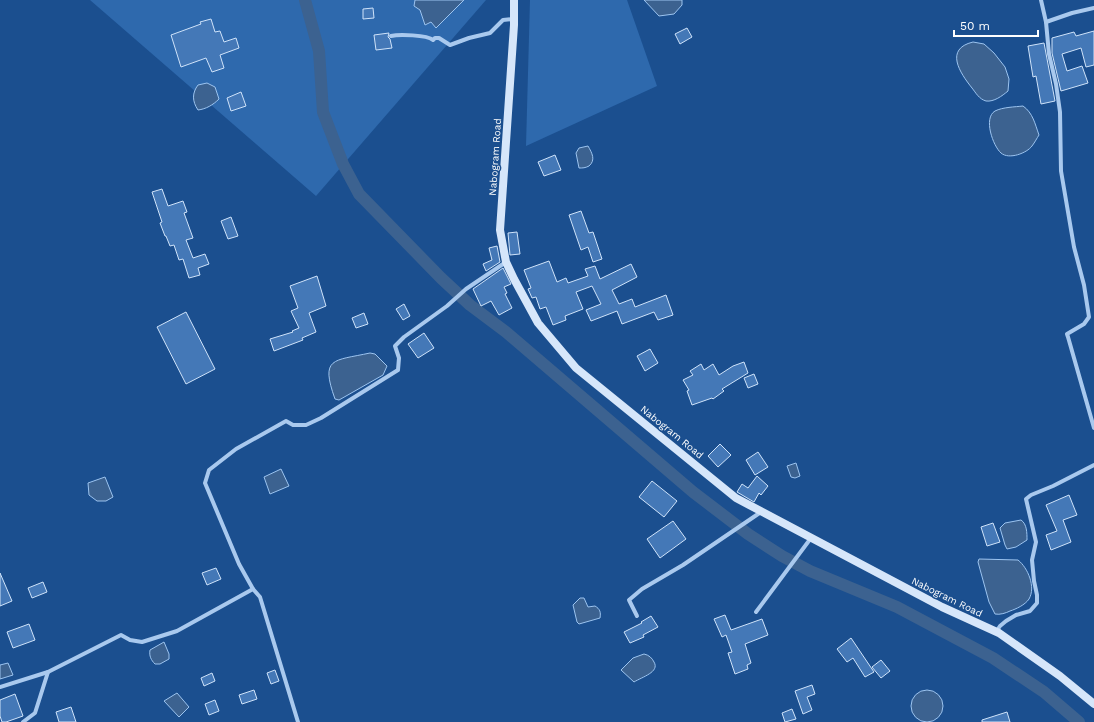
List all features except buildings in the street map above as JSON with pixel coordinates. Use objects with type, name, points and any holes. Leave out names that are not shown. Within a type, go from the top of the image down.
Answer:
[{"type":"main road","name":"Nabogram Road","points":[[514,0],[500,230],[506,262],[538,323],[576,368],[736,498],[942,607],[996,632],[1060,676],[1094,704]]},
{"type":"street","points":[[1041,0],[1046,22],[1049,54],[1056,84],[1060,112],[1061,171],[1073,241],[1084,285],[1089,317],[1086,322],[1067,334],[1094,428]]},
{"type":"street","points":[[1046,22],[1072,12],[1094,8]]},
{"type":"street","points":[[391,36],[405,35],[430,38],[433,40],[435,38],[440,38],[450,45],[469,38],[490,33],[503,20],[514,19]]},
{"type":"street","points":[[298,722],[260,597],[253,589],[239,564],[205,483],[209,470],[236,449],[277,425],[286,421],[293,425],[306,426],[398,370],[399,358],[395,346],[404,337],[448,306],[466,289],[506,262]]},
{"type":"street","points":[[996,632],[1006,621],[1016,615],[1030,611],[1036,603],[1037,595],[1032,560],[1036,542],[1026,499],[1031,494],[1053,486],[1094,464]]},
{"type":"street","points":[[637,616],[629,600],[728,535],[761,511]]},
{"type":"street","points":[[756,612],[811,538]]},
{"type":"street","points":[[0,687],[48,672],[121,635],[130,640],[142,642],[177,631],[253,589]]},
{"type":"street","points":[[23,722],[35,713],[48,672]]},
{"type":"shaded area","points":[[90,0],[486,0],[316,196]]},
{"type":"shaded area","points":[[415,0],[464,0],[436,28],[431,22],[425,25],[420,10],[414,6]]},
{"type":"shaded area","points":[[530,0],[627,0],[657,86],[526,146]]},
{"type":"shaded area","points":[[644,0],[682,0],[682,5],[674,14],[659,16]]},
{"type":"shaded area","points":[[973,42],[984,44],[994,53],[1005,67],[1009,79],[1008,91],[995,100],[986,101],[976,94],[959,69],[957,56],[959,50],[964,45]]},
{"type":"shaded area","points":[[207,83],[215,87],[219,99],[204,109],[198,110],[194,100],[195,91],[198,85]]},
{"type":"shaded area","points":[[1023,106],[1031,115],[1039,135],[1030,149],[1018,155],[1004,155],[998,149],[990,132],[991,115],[995,111],[1009,107]]},
{"type":"shaded area","points":[[588,146],[593,159],[591,164],[584,168],[579,168],[576,153],[579,148]]},
{"type":"shaded area","points":[[370,353],[375,354],[387,366],[383,375],[339,400],[335,399],[329,375],[330,368],[333,363],[339,360]]},
{"type":"shaded area","points":[[796,463],[800,476],[795,478],[791,477],[787,466]]},
{"type":"shaded area","points":[[281,469],[289,486],[270,494],[264,477]]},
{"type":"shaded area","points":[[105,477],[113,497],[106,501],[97,501],[89,495],[88,483]]},
{"type":"shaded area","points":[[1021,520],[1026,526],[1027,540],[1016,547],[1007,549],[1000,528],[1005,523]]},
{"type":"shaded area","points":[[979,559],[1018,560],[1022,563],[1028,573],[1031,583],[1032,589],[1029,599],[1020,606],[1007,612],[995,614],[989,602],[978,562]]},
{"type":"shaded area","points":[[580,598],[584,598],[588,607],[595,606],[598,608],[600,618],[579,624],[577,622],[573,605]]},
{"type":"shaded area","points":[[164,642],[169,654],[169,659],[160,664],[155,664],[152,661],[150,650]]},
{"type":"shaded area","points":[[644,654],[652,659],[655,669],[634,682],[621,670],[633,658]]},
{"type":"shaded area","points":[[8,663],[13,675],[0,679],[0,665]]},
{"type":"shaded area","points":[[924,690],[930,690],[939,694],[943,706],[939,718],[930,722],[924,722],[915,718],[911,709],[911,703],[915,694]]},
{"type":"shaded area","points":[[177,693],[189,707],[179,717],[164,701]]},
{"type":"waterway","points":[[305,0],[319,51],[323,112],[343,164],[359,194],[441,278],[470,305],[506,332],[693,492],[748,534],[782,556],[810,571],[897,607],[993,658],[1044,692],[1079,722]]}]
